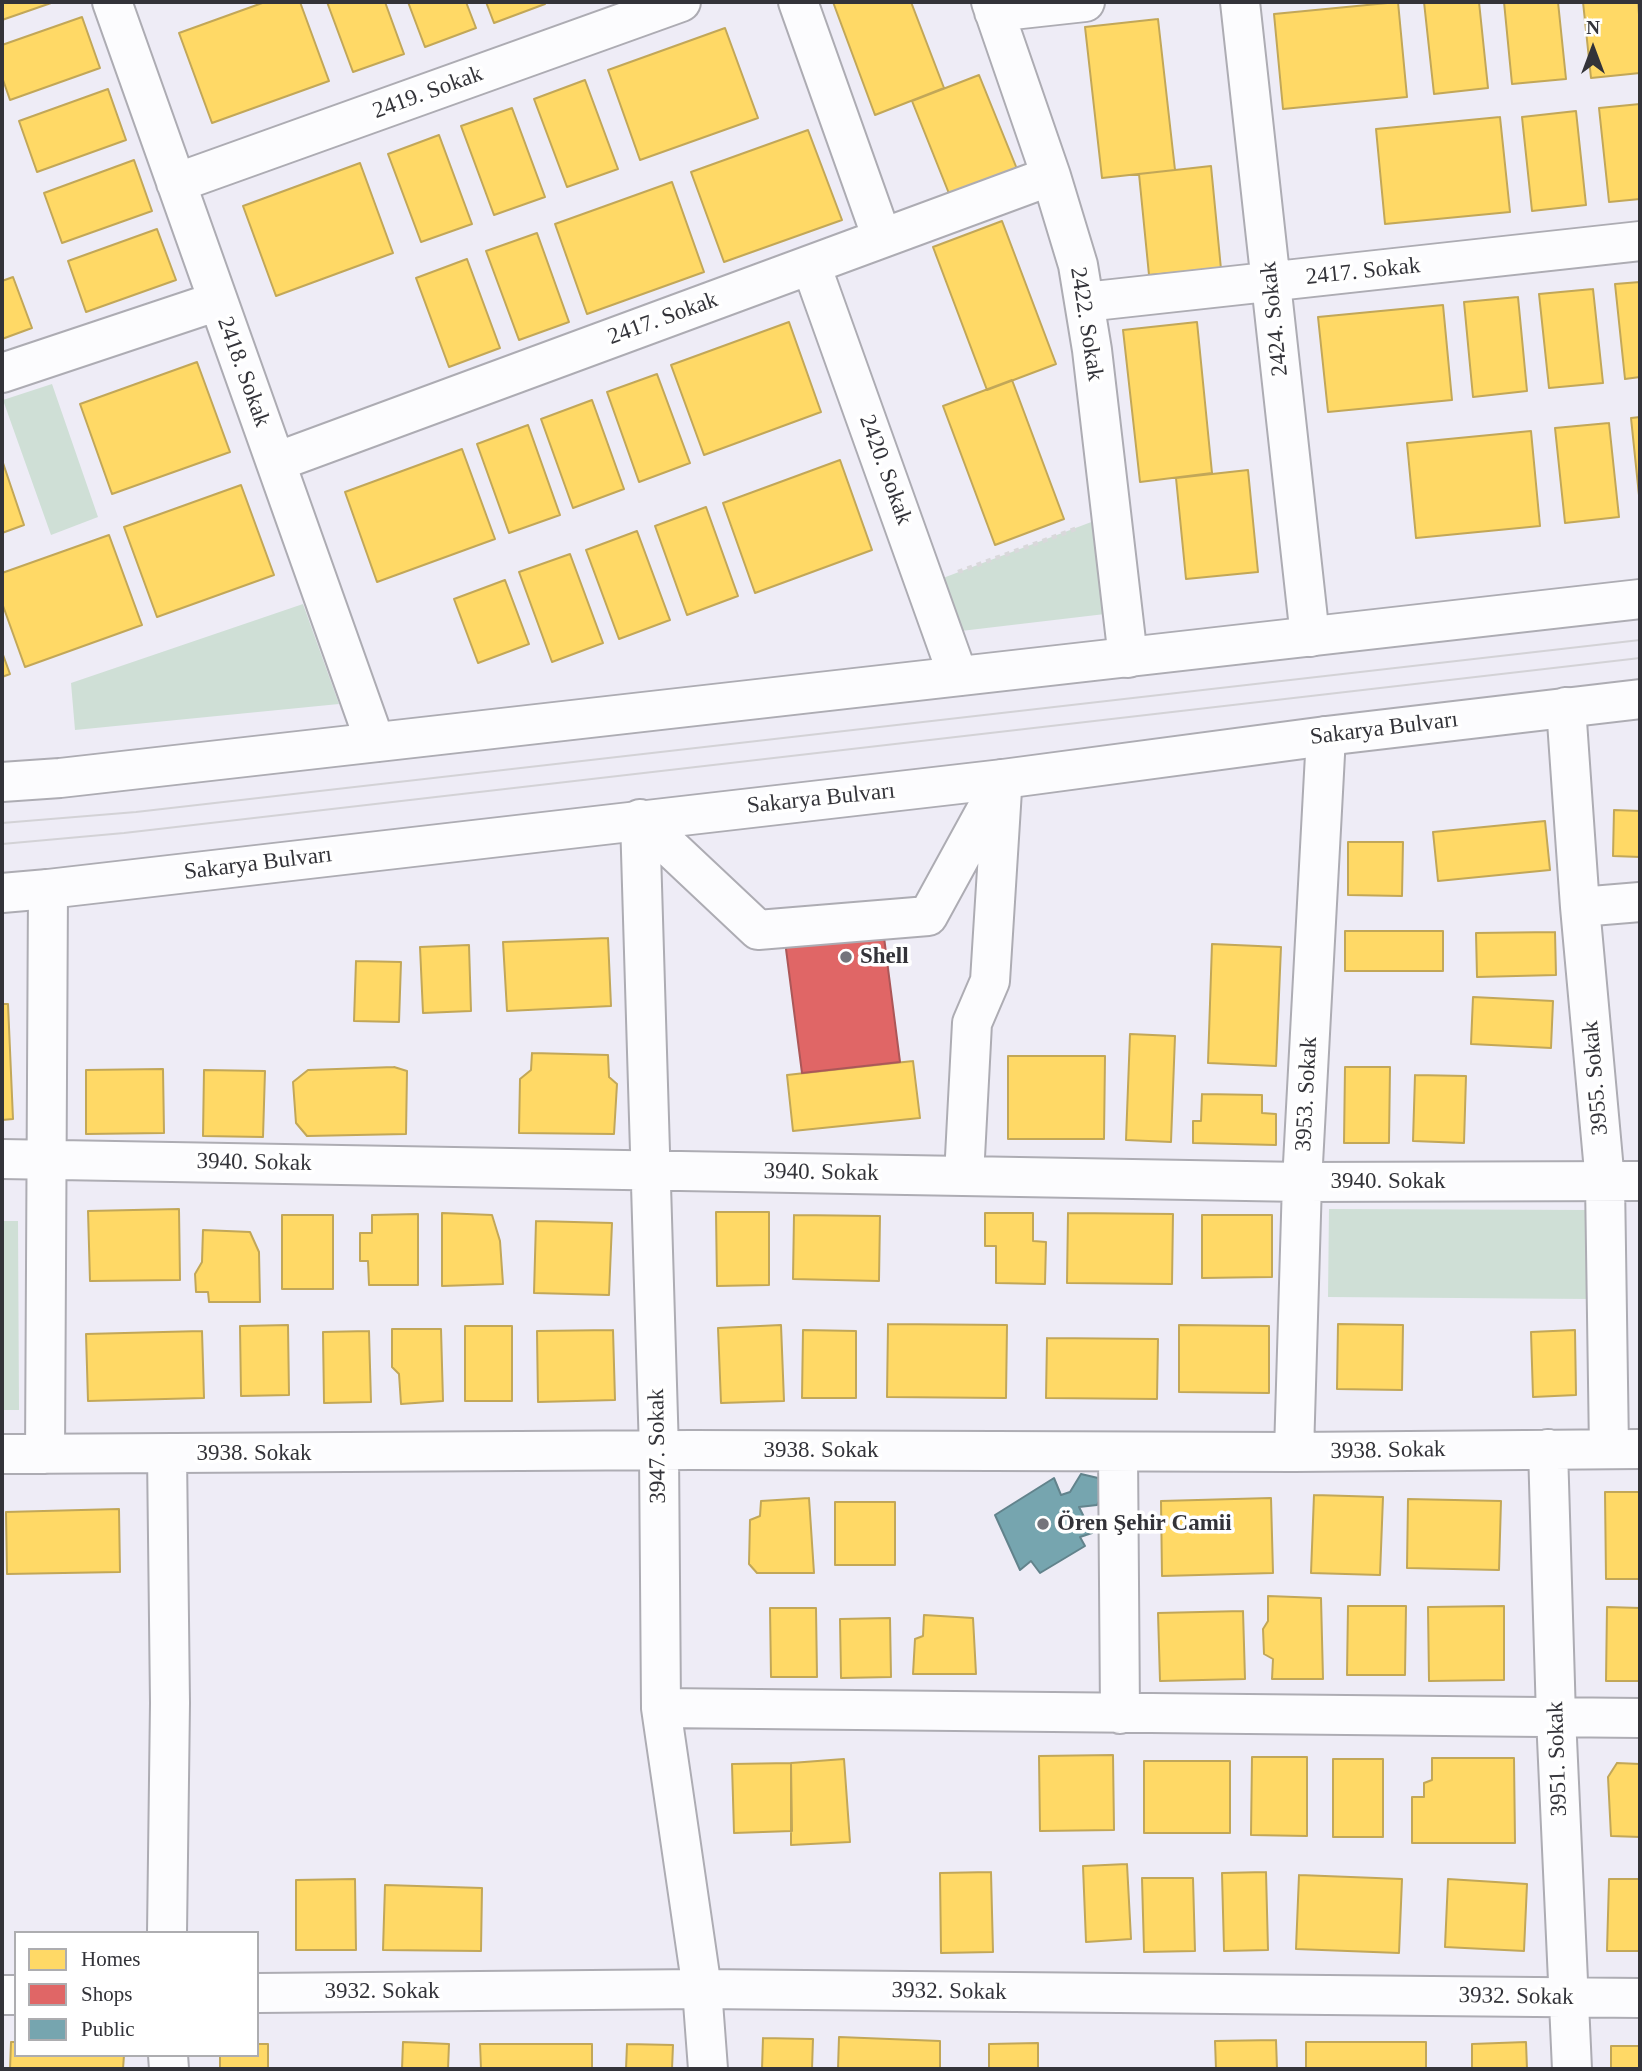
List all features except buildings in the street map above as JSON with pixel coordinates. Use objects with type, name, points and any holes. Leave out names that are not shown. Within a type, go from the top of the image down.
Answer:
[{"type":"street","name":"2418. Sokak","points":[[111,2],[375,741]]},
{"type":"street","name":"2419. Sokak","points":[[176,183],[681,2]]},
{"type":"street","points":[[798,2],[882,238]]},
{"type":"street","points":[[993,7],[1085,2]]},
{"type":"street","name":"2424. Sokak","points":[[1240,2],[1310,636]]},
{"type":"street","name":"2422. Sokak","points":[[993,7],[1067,225],[1085,302],[1093,350],[1128,657]]},
{"type":"street","name":"2417. Sokak","points":[[276,462],[1051,176]]},
{"type":"street","name":"2417. Sokak","points":[[1085,302],[1640,241]]},
{"type":"street","name":"2420. Sokak","points":[[811,265],[958,676]]},
{"type":"street","points":[[2,373],[218,301]]},
{"type":"street","points":[[2,782],[60,778],[1640,599]]},
{"type":"street","name":"Sakarya Bulvarı","points":[[2,893],[1003,779],[1326,736],[1640,699]]},
{"type":"street","name":"3955. Sokak","points":[[1566,707],[1580,907],[1623,1182],[1625,1449]]},
{"type":"street","name":"3953. Sokak","points":[[1294,1452],[1302,1182],[1326,736]]},
{"type":"street","points":[[640,820],[758,930],[928,916],[1003,779]]},
{"type":"street","points":[[964,1176],[972,1023],[990,981],[1003,779]]},
{"type":"street","name":"3947. Sokak","points":[[640,820],[659,1451],[661,1708],[702,1989],[708,2069]]},
{"type":"street","points":[[46,1454],[48,889]]},
{"type":"street","points":[[1580,907],[1640,902]]},
{"type":"street","name":"3940. Sokak","points":[[2,1159],[1302,1182],[1623,1182]]},
{"type":"street","name":"3951. Sokak","points":[[1548,1449],[1556,1717],[1572,2069]]},
{"type":"street","name":"3938. Sokak","points":[[2,1454],[1625,1449]]},
{"type":"street","points":[[1118,1452],[1120,1714]]},
{"type":"street","points":[[167,1454],[170,1703],[167,1931]]},
{"type":"street","points":[[661,1708],[1640,1718]]},
{"type":"street","name":"3932. Sokak","points":[[259,1993],[702,1989],[1640,1998]]},
{"type":"path","points":[[925,584],[1111,515]]},
{"type":"shaded area","points":[[52,384],[98,517],[51,535],[3,400]]},
{"type":"shaded area","points":[[1094,521],[1105,614],[961,631],[943,578]]},
{"type":"shaded area","points":[[303,604],[339,704],[75,730],[71,683]]},
{"type":"shaded area","points":[[1329,1209],[1590,1210],[1589,1299],[1328,1297]]},
{"type":"shaded area","points":[[2,1221],[18,1221],[19,1410],[2,1410]]},
{"type":"tram line","points":[[2,823],[136,812],[1640,640]]},
{"type":"tram line","points":[[2,844],[124,833],[1640,658]]},
{"type":"place","name":"Shell","points":[[846,957]]},
{"type":"place","name":"Ören Şehir Camii","points":[[1043,1524]]}]
